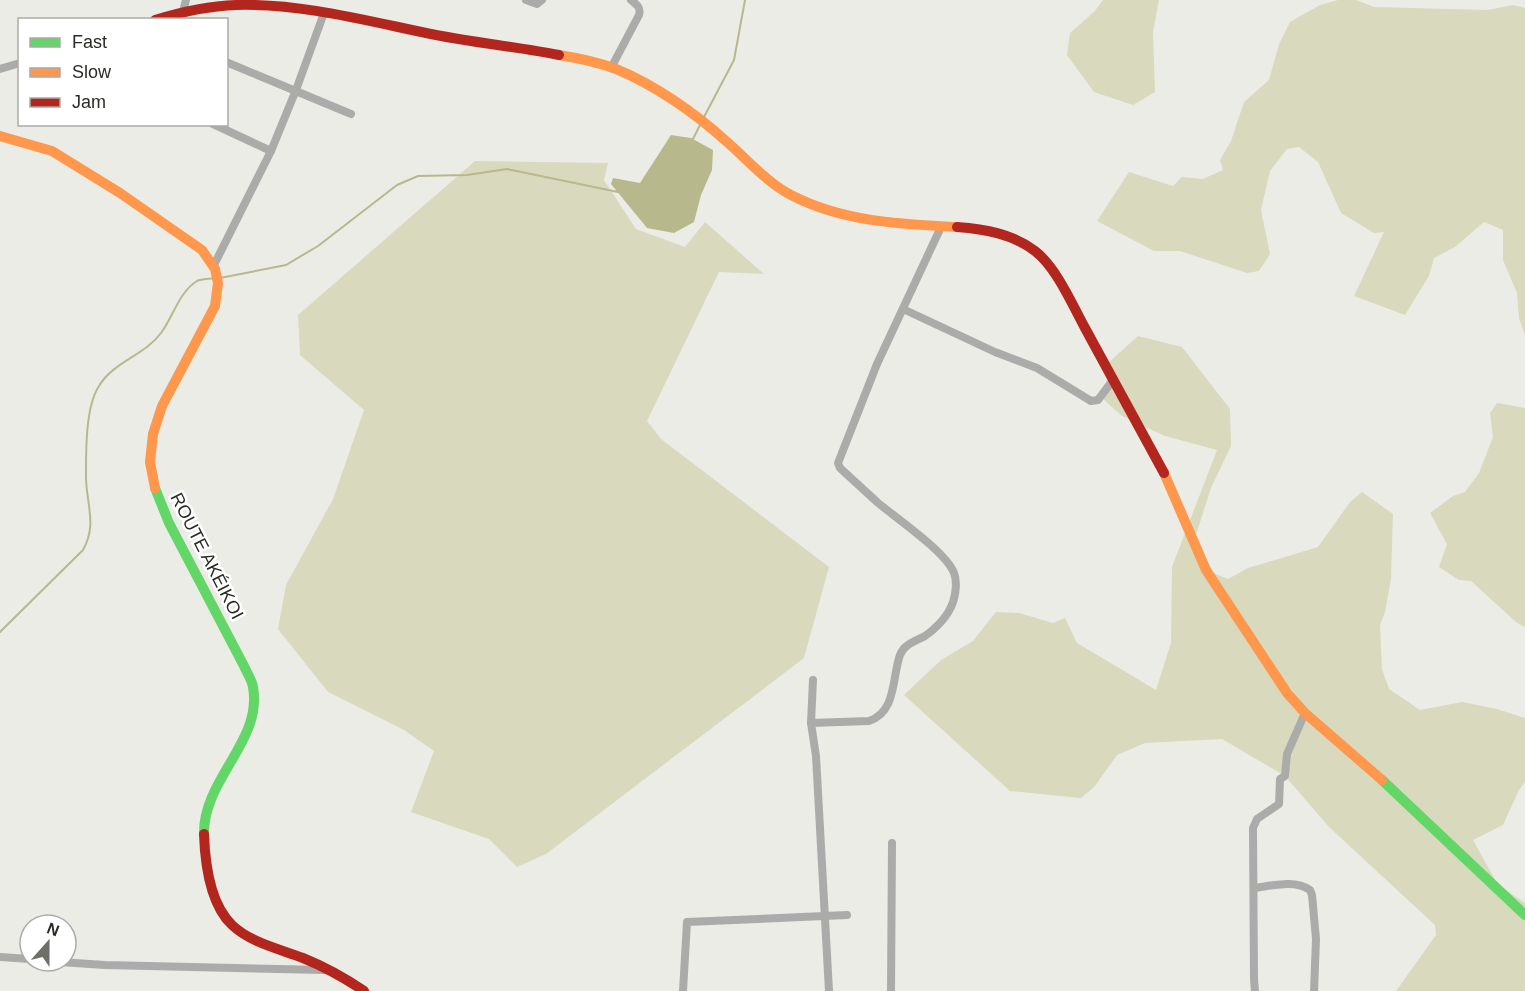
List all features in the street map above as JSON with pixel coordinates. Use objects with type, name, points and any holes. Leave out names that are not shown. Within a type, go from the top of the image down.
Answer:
[{"type":"street","points":[[183,12],[186,0]]},
{"type":"street","points":[[526,0],[537,4],[542,0]]},
{"type":"street","points":[[611,68],[639,15],[638,5],[631,0]]},
{"type":"street","points":[[161,18],[183,12],[246,3],[324,13],[498,47],[563,55],[611,68],[660,93],[725,141],[758,174],[790,196],[835,213],[881,223],[977,229],[1024,243],[1036,251],[1054,273],[1170,484],[1206,570],[1287,693],[1305,713],[1383,781],[1525,915]]},
{"type":"street","points":[[0,136],[52,151],[75,164],[202,250],[214,265],[271,151],[324,13]]},
{"type":"street","points":[[228,63],[351,114]]},
{"type":"street","points":[[0,69],[18,64]]},
{"type":"street","points":[[217,126],[271,151]]},
{"type":"street","points":[[811,723],[869,721],[878,718],[885,709],[894,688],[896,668],[903,649],[927,634],[944,619],[954,596],[954,573],[945,559],[877,502],[840,468],[838,463],[877,364],[941,227]]},
{"type":"street","name":"ROUTE AKÉIKOI","points":[[214,265],[219,279],[215,306],[162,406],[153,434],[150,462],[156,492],[169,523],[244,666],[252,686],[254,702],[249,725],[214,789],[205,812],[204,834],[209,875],[216,900],[224,915],[236,928],[262,943],[312,962],[364,991]]},
{"type":"street","points":[[903,309],[995,352],[1037,368],[1091,401],[1098,400],[1113,380]]},
{"type":"street","points":[[813,680],[811,723],[816,756],[829,991]]},
{"type":"street","points":[[1255,991],[1255,822],[1279,804],[1280,779],[1285,776],[1287,754],[1305,713]]},
{"type":"street","points":[[891,991],[892,843]]},
{"type":"street","points":[[1254,888],[1288,884],[1299,885],[1310,890],[1316,939],[1314,991]]},
{"type":"street","points":[[683,991],[687,922],[847,915]]},
{"type":"street","points":[[0,957],[18,959]]},
{"type":"street","points":[[78,963],[327,970]]},
{"type":"shaded area","points":[[1103,0],[1159,0],[1153,32],[1155,92],[1133,105],[1094,92],[1067,55],[1070,33],[1094,12]]},
{"type":"shaded area","points":[[1338,0],[1356,0],[1374,7],[1488,10],[1513,5],[1525,8],[1525,335],[1519,318],[1517,293],[1503,260],[1503,230],[1484,222],[1455,247],[1434,258],[1429,276],[1405,315],[1354,296],[1384,232],[1374,233],[1341,213],[1318,162],[1299,147],[1287,149],[1270,171],[1261,210],[1270,254],[1259,271],[1247,273],[1180,251],[1154,251],[1097,221],[1129,172],[1173,186],[1182,177],[1203,179],[1223,170],[1220,160],[1231,141],[1244,102],[1269,80],[1279,44],[1290,22],[1320,5]]},
{"type":"shaded area","points":[[671,135],[691,138],[713,150],[712,170],[701,195],[694,222],[674,233],[647,228],[611,184],[613,178],[640,183]]},
{"type":"shaded area","points":[[475,161],[608,163],[604,180],[636,229],[685,247],[705,222],[764,274],[719,272],[647,421],[661,439],[829,567],[804,658],[546,854],[517,867],[489,839],[411,812],[434,751],[404,730],[328,692],[278,629],[286,585],[333,499],[364,410],[300,355],[298,315]]},
{"type":"shaded area","points":[[1138,336],[1182,347],[1230,409],[1231,446],[1211,488],[1194,541],[1206,570],[1228,579],[1248,568],[1318,547],[1350,502],[1362,492],[1393,514],[1391,579],[1385,612],[1380,625],[1382,669],[1389,689],[1420,710],[1462,702],[1497,709],[1525,718],[1525,782],[1503,825],[1473,840],[1498,885],[1525,903],[1525,991],[1396,991],[1436,935],[1435,925],[1329,827],[1285,776],[1222,739],[1145,743],[1117,755],[1095,786],[1081,798],[1010,791],[904,695],[941,660],[973,641],[996,612],[1019,613],[1053,623],[1065,618],[1077,643],[1156,690],[1171,643],[1172,567],[1217,450],[1165,436],[1122,416],[1104,400],[1109,362]]},
{"type":"shaded area","points":[[1497,403],[1525,408],[1525,627],[1517,623],[1471,581],[1459,580],[1439,567],[1447,544],[1430,513],[1453,496],[1465,492],[1479,473],[1493,437],[1490,413]]},
{"type":"waterway","points":[[704,117],[734,60],[745,0]]},
{"type":"waterway","points":[[692,141],[700,125]]},
{"type":"waterway","points":[[220,278],[286,265],[318,246],[397,185],[418,176],[467,175],[507,169],[618,192]]},
{"type":"waterway","points":[[0,632],[83,550],[87,541],[90,532],[86,479],[87,431],[91,406],[99,386],[112,371],[154,341],[191,286],[199,280],[215,278]]},
{"type":"traffic: fast","points":[[155,488],[169,523],[251,679],[253,687],[254,707],[249,725],[242,743],[213,795],[206,814],[204,834]]},
{"type":"traffic: fast","points":[[1382,780],[1525,915]]},
{"type":"traffic: slow","points":[[559,55],[588,60],[609,67],[660,91],[714,131],[775,185],[812,205],[873,220],[957,227]]},
{"type":"traffic: slow","points":[[0,136],[52,151],[120,193],[202,250],[215,269],[218,283],[215,306],[162,406],[153,434],[150,462],[155,488]]},
{"type":"traffic: slow","points":[[1164,473],[1206,570],[1287,693],[1305,713],[1382,780]]},
{"type":"traffic: jam","points":[[162,18],[195,10],[236,5],[286,7],[337,14],[451,38],[559,55]]},
{"type":"traffic: jam","points":[[957,227],[1008,236],[1035,251],[1050,266],[1164,473]]},
{"type":"traffic: jam","points":[[204,834],[210,882],[218,906],[232,925],[257,941],[319,965],[364,991]]}]
